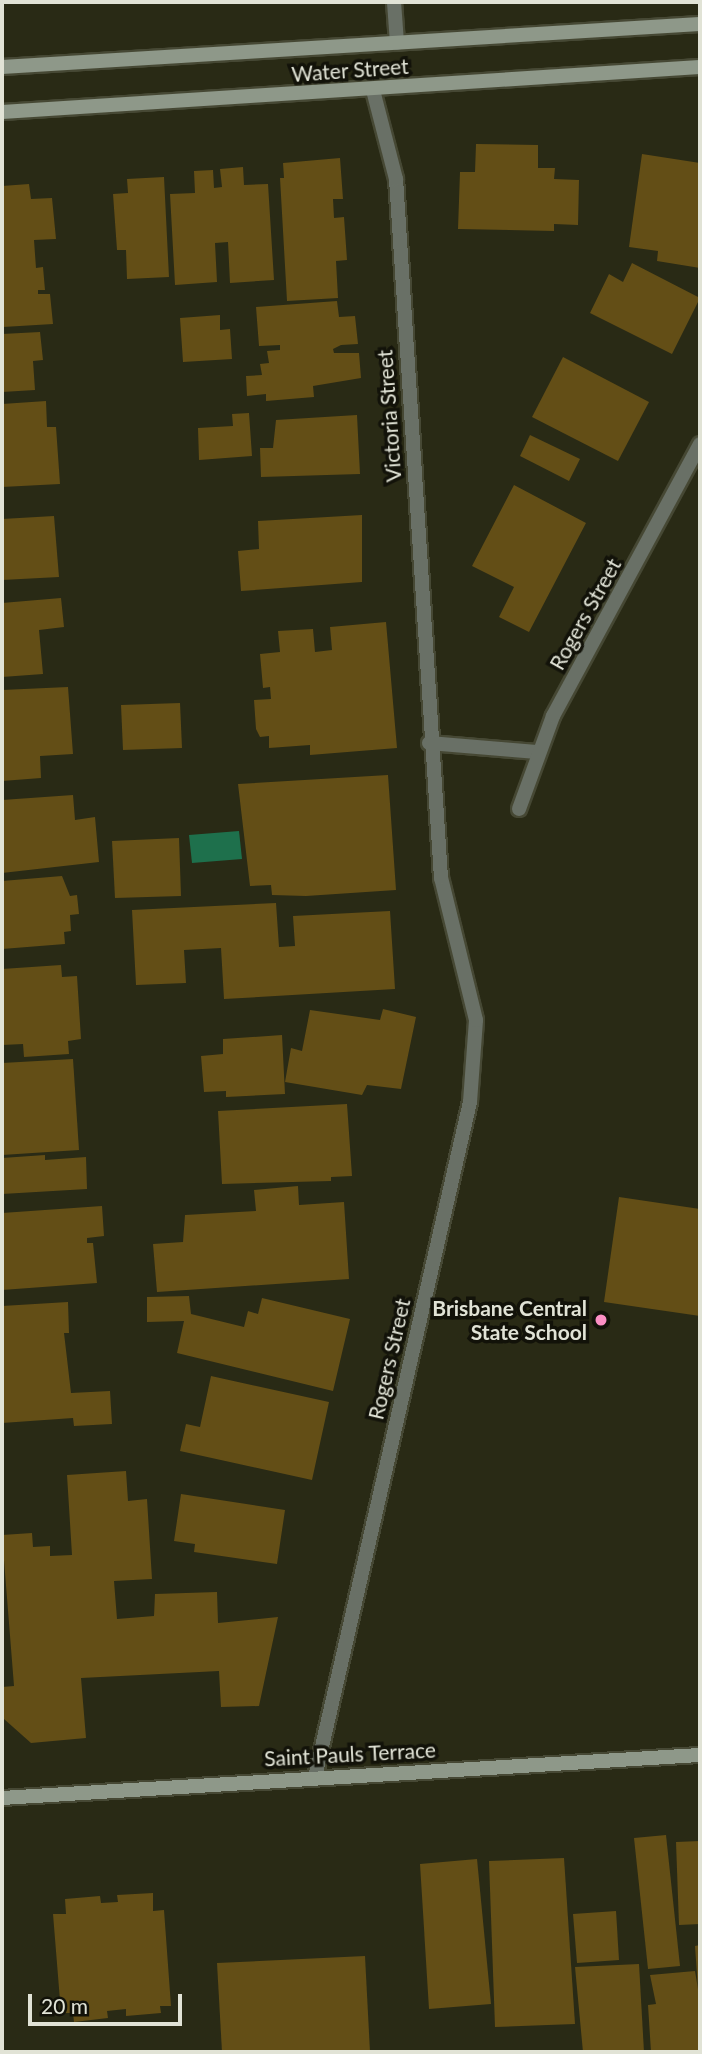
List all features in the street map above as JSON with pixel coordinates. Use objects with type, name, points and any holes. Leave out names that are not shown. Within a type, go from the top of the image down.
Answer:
[{"type":"main road","name":"Water Street","points":[[2,68],[700,24]]},
{"type":"main road","name":"Water Street","points":[[2,112],[373,90],[700,66]]},
{"type":"main road","name":"Saint Pauls Terrace","points":[[2,1798],[700,1755]]},
{"type":"street","points":[[394,2],[397,43]]},
{"type":"street","name":"Victoria Street","points":[[373,90],[396,179],[429,743],[441,878],[461,949]]},
{"type":"street","name":"Rogers Street","points":[[519,809],[537,752],[700,444]]},
{"type":"street","points":[[429,743],[537,752]]},
{"type":"street","name":"Rogers Street","points":[[315,1777],[470,1102],[476,1020],[461,949]]},
{"type":"shaded area","points":[[239,831],[242,859],[192,863],[189,835]]},
{"type":"building","points":[[476,144],[538,145],[538,168],[555,168],[554,179],[579,180],[578,225],[554,224],[554,231],[458,229],[460,172],[475,172]]},
{"type":"building","points":[[642,154],[700,163],[700,268],[657,261],[658,251],[629,247]]},
{"type":"building","points":[[340,158],[343,199],[333,199],[334,218],[344,217],[347,260],[336,261],[338,298],[287,301],[280,178],[284,178],[283,163]]},
{"type":"building","points":[[243,167],[244,185],[268,184],[274,280],[230,283],[228,242],[215,243],[217,282],[175,285],[170,194],[195,193],[194,171],[213,170],[214,188],[222,187],[220,169]]},
{"type":"building","points":[[164,177],[169,277],[127,279],[126,250],[117,250],[113,194],[128,193],[127,179]]},
{"type":"building","points":[[29,184],[31,199],[52,198],[56,239],[34,240],[36,268],[43,267],[45,290],[38,290],[38,294],[50,294],[53,324],[3,327],[2,186]]},
{"type":"building","points":[[632,263],[700,298],[672,354],[590,313],[609,274],[623,282]]},
{"type":"building","points":[[337,301],[339,317],[355,316],[358,344],[341,345],[333,349],[334,353],[359,353],[361,378],[313,386],[314,397],[266,401],[266,394],[247,396],[246,376],[262,375],[260,364],[269,363],[267,351],[280,350],[280,345],[259,346],[256,307]]},
{"type":"building","points":[[220,315],[220,330],[230,329],[232,359],[183,362],[180,318]]},
{"type":"building","points":[[40,332],[43,360],[33,361],[35,390],[2,392],[2,334]]},
{"type":"building","points":[[563,357],[649,402],[618,461],[532,417]]},
{"type":"building","points":[[46,401],[47,427],[56,427],[60,484],[2,487],[2,404]]},
{"type":"building","points":[[249,413],[252,456],[199,460],[198,428],[233,426],[232,414]]},
{"type":"building","points":[[357,415],[360,474],[261,477],[260,448],[273,448],[276,420]]},
{"type":"building","points":[[530,435],[580,459],[569,481],[520,456]]},
{"type":"building","points":[[514,485],[586,523],[529,632],[499,617],[514,587],[472,566]]},
{"type":"building","points":[[362,515],[362,582],[241,591],[238,551],[259,549],[258,521]]},
{"type":"building","points":[[54,516],[59,577],[2,580],[2,519]]},
{"type":"building","points":[[61,598],[64,627],[39,630],[43,674],[2,677],[2,603]]},
{"type":"building","points":[[386,622],[397,748],[310,755],[310,745],[269,748],[269,736],[260,737],[256,729],[254,700],[271,699],[270,687],[263,688],[260,654],[280,652],[278,631],[313,629],[315,652],[332,650],[330,627]]},
{"type":"building","points":[[68,687],[73,754],[40,756],[41,778],[2,781],[2,690]]},
{"type":"building","points":[[180,703],[182,748],[123,750],[121,705]]},
{"type":"building","points":[[388,775],[396,890],[306,896],[272,895],[271,885],[250,886],[238,784]]},
{"type":"building","points":[[73,795],[75,820],[95,817],[99,862],[2,873],[2,800]]},
{"type":"building","points":[[179,838],[181,896],[115,898],[112,841]]},
{"type":"building","points":[[62,876],[70,896],[77,895],[79,914],[70,915],[71,931],[64,932],[65,944],[2,949],[2,881]]},
{"type":"building","points":[[276,903],[279,947],[295,946],[293,916],[390,911],[395,989],[224,999],[221,948],[184,950],[186,983],[136,985],[132,910]]},
{"type":"building","points":[[61,965],[62,977],[77,976],[81,1039],[68,1041],[69,1054],[24,1057],[23,1044],[2,1045],[2,969]]},
{"type":"building","points":[[383,1009],[416,1017],[401,1089],[367,1085],[362,1095],[285,1082],[291,1048],[302,1051],[310,1010],[380,1020]]},
{"type":"building","points":[[282,1035],[285,1094],[226,1097],[226,1091],[204,1092],[201,1056],[223,1054],[223,1039]]},
{"type":"building","points":[[73,1059],[79,1150],[2,1155],[2,1063]]},
{"type":"building","points":[[347,1104],[352,1176],[331,1177],[331,1181],[222,1184],[218,1111]]},
{"type":"building","points":[[45,1155],[45,1160],[86,1157],[87,1189],[2,1194],[2,1158]]},
{"type":"building","points":[[298,1186],[299,1205],[344,1202],[349,1279],[157,1292],[153,1244],[183,1242],[185,1215],[256,1211],[254,1190]]},
{"type":"building","points":[[619,1197],[700,1209],[700,1316],[604,1302]]},
{"type":"building","points":[[102,1206],[104,1236],[87,1238],[87,1243],[93,1243],[97,1283],[2,1290],[2,1213]]},
{"type":"building","points":[[189,1296],[191,1314],[244,1327],[248,1311],[258,1314],[262,1298],[350,1319],[333,1391],[177,1353],[184,1321],[147,1322],[147,1297]]},
{"type":"building","points":[[68,1302],[69,1333],[64,1333],[71,1393],[110,1391],[112,1424],[74,1426],[73,1418],[2,1423],[2,1306]]},
{"type":"building","points":[[211,1376],[329,1402],[312,1480],[180,1451],[186,1424],[200,1427]]},
{"type":"building","points":[[126,1471],[128,1501],[147,1499],[152,1579],[114,1581],[117,1619],[154,1616],[155,1594],[217,1592],[218,1623],[278,1617],[259,1706],[221,1707],[219,1671],[81,1678],[86,1738],[31,1743],[4,1719],[2,1687],[14,1686],[2,1535],[32,1533],[33,1547],[50,1546],[50,1556],[72,1555],[67,1475]]},
{"type":"building","points":[[181,1494],[285,1510],[277,1564],[194,1552],[195,1544],[174,1541]]},
{"type":"building","points":[[666,1835],[680,1966],[648,1969],[634,1838]]},
{"type":"building","points":[[700,1841],[700,1924],[679,1925],[676,1842]]},
{"type":"building","points":[[564,1858],[575,2024],[495,2027],[489,1861]]},
{"type":"building","points":[[477,1859],[491,2004],[429,2009],[420,1864]]},
{"type":"building","points":[[153,1893],[153,1911],[164,1910],[171,2006],[160,2006],[161,2013],[126,2016],[126,2009],[107,2011],[108,2018],[74,2022],[73,2013],[61,2013],[53,1914],[66,1914],[65,1899],[100,1896],[101,1903],[118,1902],[117,1895]]},
{"type":"building","points":[[616,1911],[619,1960],[577,1963],[573,1914]]},
{"type":"building","points":[[700,1945],[700,2052],[651,2052],[648,2005],[656,2004],[650,1975],[695,1971],[698,1989],[695,1946]]},
{"type":"building","points":[[365,1956],[370,2052],[222,2052],[217,1963]]},
{"type":"building","points":[[639,1964],[644,2052],[583,2052],[575,1967]]},
{"type":"place","name":"Brisbane Central State School","points":[[601,1320]]}]
